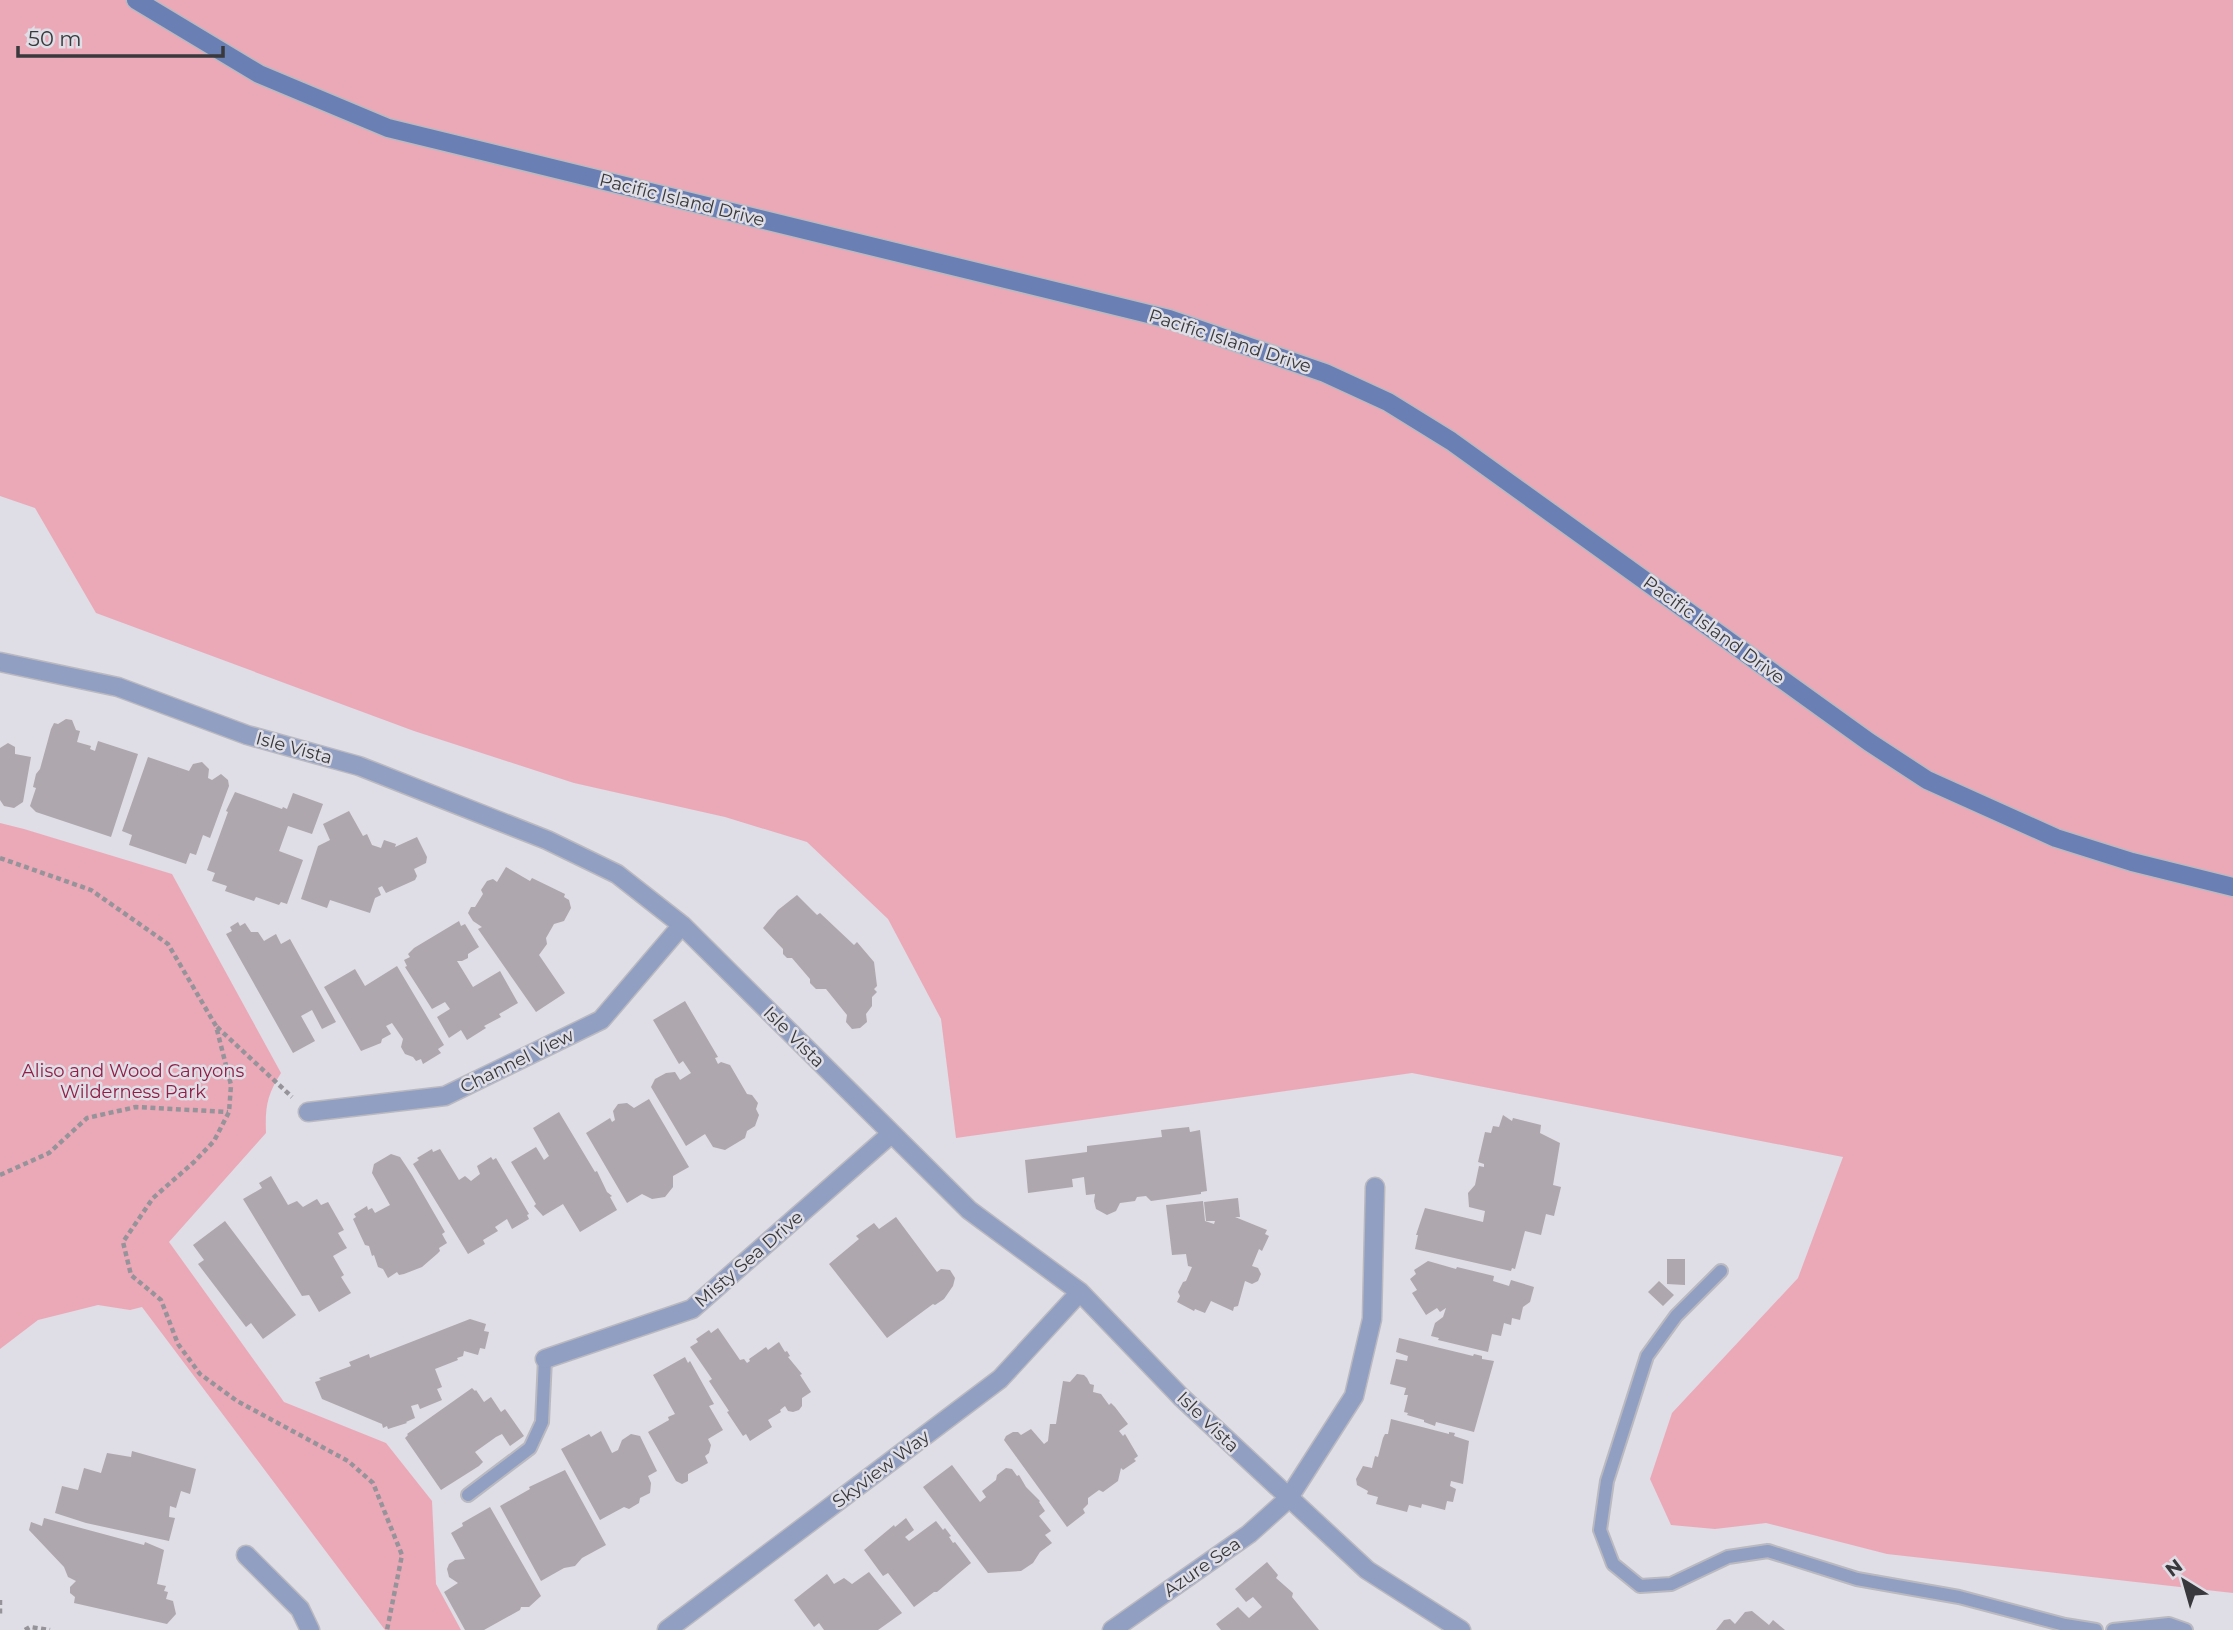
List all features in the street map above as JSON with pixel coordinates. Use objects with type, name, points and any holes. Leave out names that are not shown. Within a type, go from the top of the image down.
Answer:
[{"type":"main road","name":"Pacific Island Drive","points":[[136,0],[259,74],[388,128],[1169,319],[1325,373],[1388,402],[1451,442],[1927,780],[2056,838],[2132,862],[2233,887]]},
{"type":"street","name":"Isle Vista","points":[[0,662],[118,687],[247,735],[359,766],[547,840],[617,874],[682,925],[969,1210],[1080,1292],[1181,1396],[1288,1499],[1367,1570],[1461,1630]]},
{"type":"street","name":"Channel View","points":[[308,1112],[445,1096],[601,1020],[682,925]]},
{"type":"street","name":"Misty Sea Drive","points":[[545,1359],[692,1309],[891,1134]]},
{"type":"street","name":"Azure Sea","points":[[1112,1630],[1249,1534],[1288,1499],[1354,1396],[1372,1319],[1375,1187]]},
{"type":"street","name":"Skyview Way","points":[[667,1630],[1000,1379],[1080,1292]]},
{"type":"street","points":[[246,1555],[300,1609],[310,1630]]},
{"type":"lane","points":[[1721,1271],[1676,1315],[1647,1356],[1607,1482],[1601,1530],[1613,1564],[1640,1586],[1671,1584],[1728,1557],[1768,1551],[1857,1579],[1959,1597],[2065,1625],[2096,1630]]},
{"type":"lane","points":[[468,1495],[530,1448],[542,1422],[545,1359]]},
{"type":"lane","points":[[2113,1630],[2169,1624],[2186,1630]]},
{"type":"path","points":[[0,858],[91,890],[169,944],[216,1026],[231,1085],[229,1112],[214,1141],[153,1198],[123,1242],[131,1275],[161,1300],[178,1344],[200,1374],[237,1402],[348,1461],[373,1483],[402,1555],[387,1630]]},
{"type":"path","points":[[216,1026],[308,1112]]},
{"type":"path","points":[[0,1175],[49,1153],[87,1118],[136,1107],[229,1112]]},
{"type":"path","points":[[0,1600],[0,1616]]},
{"type":"path","points":[[25,1630],[30,1627],[50,1630]]},
{"type":"green space","points":[[0,0],[2233,0],[2233,1593],[1887,1554],[1766,1523],[1715,1529],[1671,1525],[1650,1479],[1672,1413],[1798,1278],[1843,1157],[1412,1073],[956,1138],[941,1019],[888,919],[807,842],[725,817],[574,783],[414,731],[96,613],[35,508],[0,496]]},
{"type":"green space","name":"Aliso and Wood Canyons Wilderness Park","points":[[0,823],[172,874],[281,1073],[268,1102],[266,1133],[169,1242],[284,1402],[386,1443],[432,1501],[436,1584],[461,1630],[385,1630],[142,1307],[130,1310],[98,1305],[38,1320],[0,1349]]},
{"type":"building","points":[[66,719],[72,720],[76,730],[80,731],[77,742],[91,746],[90,749],[95,751],[98,741],[138,754],[111,837],[36,812],[30,806],[36,788],[33,787],[36,774],[40,769],[51,729],[54,723],[58,724]]},
{"type":"building","points":[[8,743],[15,747],[15,754],[31,757],[23,802],[14,808],[4,806],[0,800],[0,748]]},
{"type":"building","points":[[148,757],[189,771],[193,764],[202,762],[209,769],[208,778],[212,780],[221,774],[228,780],[229,786],[210,838],[203,835],[196,855],[190,853],[186,864],[129,845],[132,835],[122,831]]},
{"type":"building","points":[[235,792],[282,809],[287,809],[293,793],[323,804],[312,834],[288,826],[279,851],[303,860],[287,904],[281,902],[279,905],[256,897],[254,901],[225,891],[227,886],[212,881],[215,873],[207,870]]},
{"type":"building","points":[[349,811],[363,836],[367,834],[372,845],[381,848],[384,840],[396,844],[395,847],[417,837],[427,857],[426,863],[414,869],[417,876],[415,880],[386,893],[382,886],[378,888],[381,895],[375,898],[370,913],[330,900],[327,908],[301,899],[318,846],[330,840],[323,824]]},
{"type":"building","points":[[506,867],[530,881],[532,878],[565,894],[564,897],[569,900],[571,908],[564,921],[554,924],[546,938],[547,944],[539,955],[565,993],[536,1012],[478,929],[482,927],[473,921],[468,913],[483,894],[481,890],[487,881],[493,879],[497,882]]},
{"type":"building","points":[[797,895],[854,945],[857,942],[874,962],[877,986],[874,989],[877,992],[872,997],[872,1006],[866,1014],[867,1022],[860,1028],[852,1029],[846,1022],[847,1015],[826,989],[816,989],[792,958],[783,954],[783,949],[763,928],[778,910]]},
{"type":"building","points":[[459,921],[461,926],[465,924],[479,947],[468,954],[468,958],[457,961],[473,987],[500,971],[518,1003],[499,1014],[501,1017],[467,1040],[461,1030],[449,1038],[437,1017],[450,1009],[445,1002],[432,1009],[405,967],[407,966],[404,960],[410,957],[408,954],[414,948]]},
{"type":"building","points":[[238,922],[240,926],[245,923],[251,932],[258,932],[264,941],[276,934],[281,944],[290,939],[336,1022],[322,1029],[312,1010],[301,1016],[315,1041],[293,1053],[226,934],[232,931],[230,927]]},
{"type":"building","points":[[397,966],[444,1045],[438,1049],[441,1053],[423,1064],[421,1059],[416,1061],[405,1054],[401,1047],[403,1039],[392,1023],[386,1026],[391,1034],[382,1039],[381,1043],[361,1051],[324,987],[355,969],[365,986]]},
{"type":"building","points":[[685,1001],[718,1057],[715,1058],[718,1064],[721,1062],[730,1065],[747,1094],[752,1095],[758,1103],[756,1109],[759,1115],[755,1126],[747,1131],[745,1138],[725,1150],[713,1147],[705,1134],[686,1146],[651,1087],[655,1079],[666,1073],[675,1072],[680,1080],[691,1073],[683,1061],[679,1064],[653,1020]]},
{"type":"building","points":[[649,1099],[689,1167],[673,1176],[673,1187],[665,1197],[652,1199],[642,1194],[627,1203],[586,1133],[610,1118],[612,1122],[615,1120],[613,1111],[618,1104],[627,1103],[634,1108]]},
{"type":"building","points":[[559,1112],[612,1196],[610,1197],[617,1210],[580,1232],[563,1204],[543,1216],[534,1206],[536,1204],[511,1162],[536,1147],[544,1160],[549,1156],[533,1128]]},
{"type":"building","points":[[1503,1115],[1512,1121],[1513,1118],[1541,1125],[1540,1133],[1560,1143],[1553,1185],[1561,1187],[1554,1216],[1546,1214],[1541,1235],[1525,1231],[1515,1269],[1512,1268],[1511,1271],[1415,1249],[1416,1235],[1425,1208],[1483,1222],[1485,1211],[1469,1207],[1468,1193],[1475,1185],[1479,1166],[1484,1167],[1484,1164],[1478,1162],[1485,1132],[1491,1133],[1493,1126],[1499,1127]]},
{"type":"building","points":[[1189,1127],[1190,1132],[1200,1130],[1207,1191],[1201,1194],[1151,1201],[1146,1196],[1137,1197],[1135,1201],[1120,1203],[1116,1211],[1107,1215],[1096,1209],[1095,1194],[1086,1195],[1084,1177],[1072,1179],[1073,1187],[1028,1193],[1025,1160],[1087,1152],[1087,1146],[1162,1137],[1161,1130]]},
{"type":"building","points":[[432,1149],[433,1152],[440,1149],[459,1180],[465,1176],[471,1181],[480,1174],[477,1166],[491,1157],[493,1160],[496,1158],[529,1214],[529,1219],[512,1229],[507,1219],[495,1227],[498,1231],[483,1240],[485,1244],[468,1254],[413,1164],[419,1160],[417,1158]]},
{"type":"building","points":[[391,1154],[400,1157],[412,1175],[445,1232],[442,1234],[447,1243],[422,1267],[399,1275],[397,1272],[388,1278],[383,1269],[378,1267],[353,1219],[356,1217],[354,1214],[367,1206],[368,1210],[372,1208],[375,1213],[390,1205],[372,1173],[374,1164]]},
{"type":"building","points":[[271,1176],[288,1205],[297,1201],[303,1207],[317,1199],[321,1205],[328,1202],[344,1230],[338,1233],[347,1248],[333,1256],[351,1293],[319,1312],[309,1295],[302,1296],[243,1199],[262,1188],[259,1183]]},
{"type":"building","points":[[1238,1198],[1240,1217],[1235,1217],[1267,1230],[1265,1234],[1269,1236],[1262,1251],[1259,1249],[1252,1266],[1258,1268],[1261,1274],[1258,1281],[1252,1284],[1245,1281],[1238,1306],[1234,1307],[1233,1311],[1211,1301],[1205,1313],[1195,1309],[1194,1311],[1177,1302],[1180,1296],[1178,1292],[1192,1267],[1188,1266],[1186,1254],[1172,1255],[1166,1205],[1203,1201],[1205,1221],[1214,1224],[1215,1221],[1206,1221],[1204,1202]]},
{"type":"building","points":[[896,1217],[937,1272],[941,1269],[950,1270],[955,1278],[944,1299],[887,1338],[829,1264],[859,1239],[856,1236],[874,1223],[879,1229]]},
{"type":"building","points":[[225,1221],[296,1315],[263,1339],[251,1323],[246,1327],[198,1264],[204,1260],[193,1245]]},
{"type":"building","points":[[1667,1259],[1685,1259],[1685,1285],[1667,1284]]},
{"type":"building","points":[[1428,1261],[1494,1276],[1493,1281],[1509,1286],[1511,1280],[1534,1287],[1530,1302],[1523,1307],[1520,1320],[1512,1318],[1511,1325],[1504,1323],[1501,1336],[1492,1334],[1488,1352],[1438,1340],[1439,1338],[1431,1336],[1435,1323],[1443,1317],[1446,1308],[1440,1312],[1437,1308],[1426,1315],[1412,1293],[1417,1290],[1410,1279],[1416,1274],[1414,1270]]},
{"type":"building","points":[[1659,1281],[1674,1295],[1663,1306],[1648,1292]]},
{"type":"building","points":[[470,1319],[486,1324],[484,1331],[489,1332],[485,1349],[480,1348],[478,1355],[464,1351],[458,1360],[435,1369],[442,1387],[437,1389],[442,1400],[420,1409],[418,1404],[411,1406],[415,1418],[407,1423],[383,1428],[382,1424],[322,1399],[315,1382],[321,1380],[319,1378],[351,1366],[349,1362],[369,1354],[370,1358]]},
{"type":"building","points":[[718,1328],[740,1360],[744,1359],[747,1363],[766,1347],[768,1350],[779,1342],[802,1374],[800,1375],[811,1392],[802,1398],[799,1410],[788,1411],[785,1406],[768,1420],[772,1427],[750,1441],[746,1434],[743,1436],[727,1412],[729,1411],[709,1381],[712,1379],[690,1347],[709,1330],[711,1333]]},
{"type":"building","points":[[1399,1338],[1494,1361],[1474,1432],[1436,1422],[1435,1426],[1404,1412],[1408,1395],[1404,1395],[1406,1388],[1390,1384],[1396,1359],[1407,1361],[1408,1356],[1396,1352]]},
{"type":"building","points":[[685,1357],[688,1363],[690,1361],[714,1404],[709,1406],[723,1430],[708,1439],[711,1445],[705,1456],[708,1463],[688,1474],[688,1481],[682,1484],[676,1481],[648,1432],[675,1414],[653,1375]]},
{"type":"building","points":[[1077,1374],[1084,1375],[1090,1384],[1094,1385],[1093,1392],[1101,1394],[1109,1405],[1111,1403],[1128,1424],[1119,1431],[1123,1436],[1125,1434],[1138,1456],[1134,1459],[1136,1461],[1123,1470],[1121,1468],[1118,1481],[1103,1492],[1099,1490],[1088,1498],[1088,1504],[1083,1509],[1085,1513],[1067,1527],[1004,1440],[1013,1432],[1021,1435],[1031,1429],[1044,1444],[1048,1441],[1050,1424],[1056,1424],[1063,1381],[1070,1382]]},
{"type":"building","points":[[472,1388],[484,1402],[491,1397],[501,1412],[505,1409],[524,1436],[510,1446],[502,1434],[496,1437],[475,1452],[483,1462],[479,1466],[441,1490],[405,1438]]},
{"type":"building","points":[[1391,1419],[1449,1434],[1455,1433],[1454,1436],[1469,1441],[1463,1484],[1451,1481],[1450,1486],[1456,1489],[1453,1502],[1447,1501],[1445,1510],[1422,1504],[1421,1508],[1409,1505],[1407,1512],[1376,1504],[1378,1497],[1367,1494],[1368,1491],[1357,1485],[1356,1479],[1363,1466],[1372,1468],[1375,1456],[1378,1457]]},
{"type":"building","points":[[601,1431],[612,1453],[618,1450],[622,1440],[631,1434],[640,1436],[657,1471],[648,1476],[651,1483],[650,1493],[640,1498],[639,1503],[629,1509],[624,1507],[600,1520],[561,1449],[589,1434],[591,1437]]},
{"type":"building","points":[[132,1451],[196,1469],[190,1494],[181,1491],[176,1508],[170,1506],[169,1517],[175,1518],[169,1541],[86,1523],[55,1513],[62,1486],[78,1490],[84,1468],[101,1473],[107,1453],[131,1457]]},
{"type":"building","points":[[952,1465],[980,1502],[986,1497],[982,1491],[1006,1468],[1019,1475],[1040,1501],[1045,1511],[1039,1516],[1051,1531],[1045,1535],[1052,1543],[1040,1552],[1033,1563],[1021,1571],[988,1573],[923,1487]]},
{"type":"building","points":[[565,1470],[606,1545],[582,1558],[575,1566],[564,1568],[541,1581],[500,1506],[530,1489],[529,1487]]},
{"type":"building","points":[[490,1507],[541,1596],[529,1607],[521,1607],[484,1630],[465,1630],[444,1592],[458,1583],[449,1577],[449,1564],[465,1559],[451,1533],[463,1526],[462,1523]]},
{"type":"building","points":[[44,1518],[144,1545],[145,1542],[164,1550],[157,1584],[166,1586],[166,1599],[173,1601],[176,1614],[167,1624],[74,1603],[75,1597],[70,1593],[70,1587],[76,1581],[68,1577],[64,1567],[29,1530],[31,1522],[42,1526]]},
{"type":"building","points":[[906,1518],[914,1530],[905,1537],[909,1541],[936,1521],[943,1530],[945,1528],[953,1543],[955,1542],[971,1563],[937,1592],[914,1607],[888,1573],[883,1576],[864,1550]]},
{"type":"building","points":[[1267,1562],[1278,1575],[1276,1578],[1293,1593],[1292,1597],[1319,1630],[1221,1630],[1216,1624],[1238,1607],[1249,1618],[1262,1607],[1253,1597],[1246,1602],[1235,1589]]},
{"type":"building","points":[[869,1572],[902,1613],[878,1630],[824,1630],[819,1623],[814,1627],[794,1600],[827,1574],[834,1584],[844,1578],[852,1584]]},
{"type":"building","points":[[1752,1611],[1769,1625],[1773,1620],[1785,1630],[1716,1630],[1724,1620],[1730,1619],[1735,1624],[1745,1612]]}]
